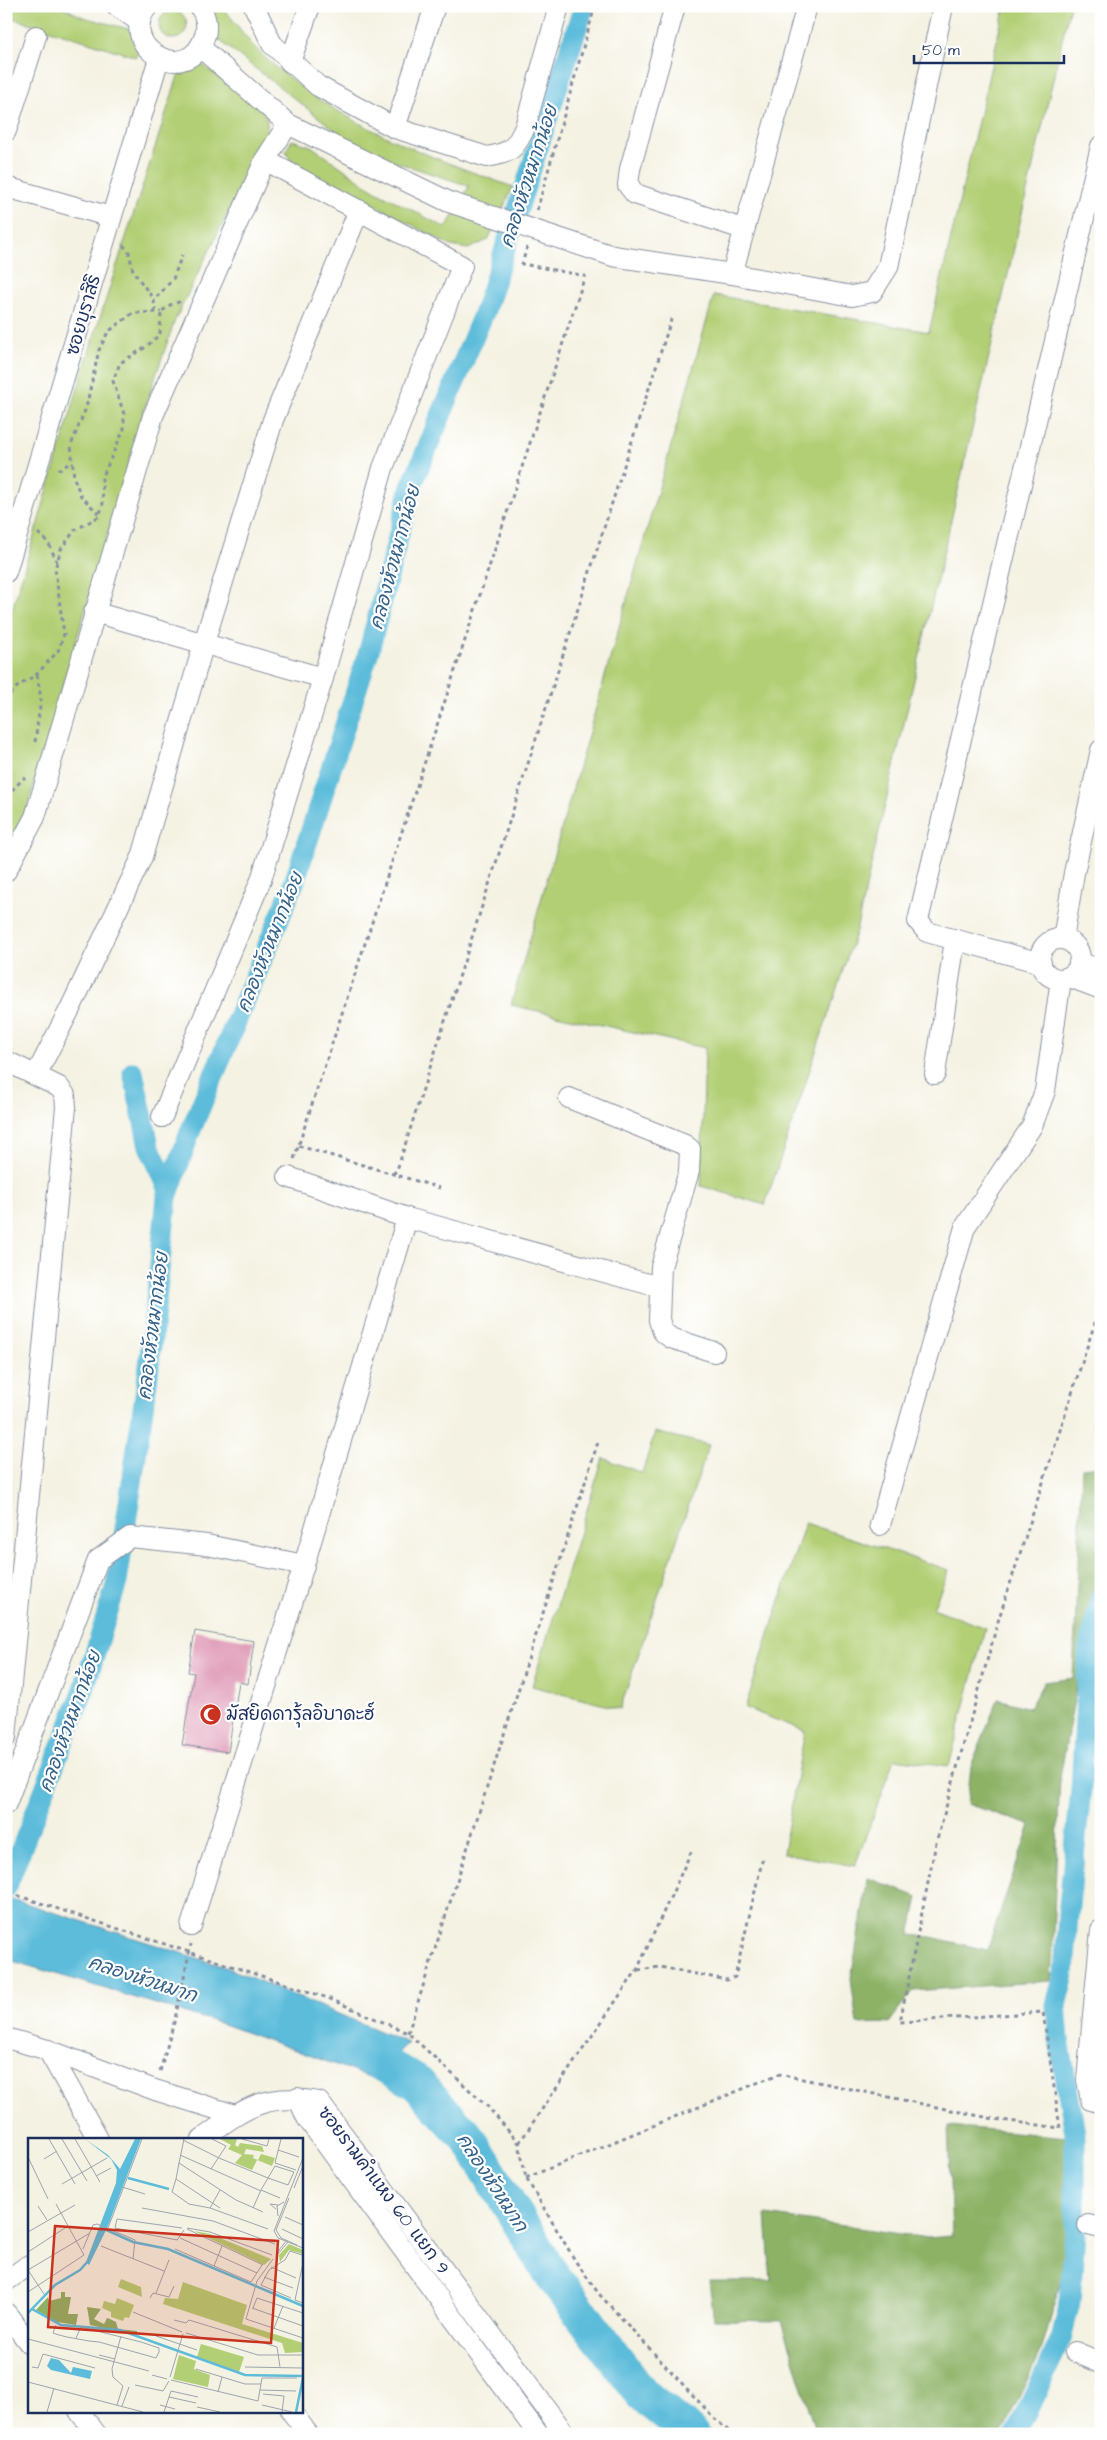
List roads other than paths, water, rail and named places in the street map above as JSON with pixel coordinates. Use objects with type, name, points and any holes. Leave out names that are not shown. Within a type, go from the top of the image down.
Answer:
[{"type":"street","points":[[117,6],[144,14],[144,44],[159,58],[179,61],[189,57],[200,47],[207,31],[202,7]]},
{"type":"street","points":[[254,6],[272,44],[318,86],[395,128],[487,157],[503,155],[518,144],[525,126],[559,6]]},
{"type":"street","points":[[290,62],[310,6]]},
{"type":"street","points":[[395,128],[435,6]]},
{"type":"street","points":[[675,6],[630,169],[628,185],[635,194],[743,229]]},
{"type":"street","points":[[732,274],[743,229],[807,6]]},
{"type":"street","points":[[200,47],[288,124],[334,148],[449,202],[613,256],[732,274],[852,296],[872,292],[888,267],[943,6]]},
{"type":"street","points":[[6,132],[36,36]]},
{"type":"street","name":"ซอยบุราสิริ","points":[[6,572],[159,58]]},
{"type":"street","points":[[6,871],[34,818],[153,416],[266,160],[288,124]]},
{"type":"street","points":[[1101,146],[918,922],[927,932],[974,943],[1041,963],[1050,976],[1101,969]]},
{"type":"street","points":[[162,1117],[261,880],[323,678],[383,468],[462,266],[266,160]]},
{"type":"street","points":[[6,187],[110,223]]},
{"type":"street","points":[[36,1075],[142,857],[204,643],[273,420],[359,210]]},
{"type":"street","points":[[94,612],[323,678]]},
{"type":"street","points":[[1063,939],[1074,873],[1101,750]]},
{"type":"street","points":[[880,1525],[965,1227],[1032,1126],[1045,1091],[1070,973],[1078,952],[1075,946],[1063,939],[1051,941],[1042,950],[1041,963]]},
{"type":"street","points":[[935,1074],[955,940]]},
{"type":"street","points":[[1070,973],[1101,989]]},
{"type":"street","points":[[6,1061],[59,1087],[65,1095],[66,1123],[6,1737]]},
{"type":"street","points":[[570,1098],[685,1144],[690,1149],[689,1171],[661,1267],[659,1320],[663,1332],[671,1338],[714,1352]]},
{"type":"street","points":[[288,1177],[407,1218],[659,1286]]},
{"type":"street","points":[[191,1926],[304,1565],[407,1218]]},
{"type":"street","points":[[6,1804],[98,1560],[130,1536],[207,1545],[304,1565]]},
{"type":"street","points":[[1101,1930],[1087,2080],[1091,2100],[1101,2103]]},
{"type":"street","points":[[6,2038],[48,2050],[155,2090],[235,2115]]},
{"type":"street","points":[[48,2050],[97,2138]]},
{"type":"street","points":[[203,2138],[235,2115],[261,2102],[278,2098],[298,2098]]},
{"type":"street","name":"ซอยรามคำแหง 60 แยก 9","points":[[298,2098],[307,2118],[538,2434]]},
{"type":"street","name":"ซอยรามคำแหง 60 แยก 9","points":[[298,2098],[318,2102],[426,2244],[565,2434]]},
{"type":"street","points":[[6,2281],[28,2266]]},
{"type":"street","points":[[6,2313],[28,2342]]},
{"type":"street","points":[[1075,2352],[1101,2362]]},
{"type":"street","points":[[80,2412],[96,2434]]},
{"type":"street","points":[[292,2412],[308,2434]]},
{"type":"water","points":[[6,1897],[228,1968],[408,2043],[372,2078],[226,2025],[6,1959]]},
{"type":"waterway","name":"คลองหัวหมากน้อย","points":[[6,1888],[84,1689],[117,1582],[148,1375],[167,1197],[190,1132],[294,883],[369,651],[411,487],[485,310],[584,6]]},
{"type":"waterway","points":[[133,1072],[149,1146],[169,1190]]},
{"type":"waterway","points":[[1016,2434],[1061,2339],[1070,2302],[1075,2233],[1075,2133],[1059,2040],[1056,2005],[1064,1974],[1081,1790],[1089,1648],[1101,1598]]},
{"type":"waterway","name":"คลองหัวหมาก","points":[[341,2042],[415,2081],[469,2139],[550,2272],[643,2395],[691,2434]]},
{"type":"place","name":"มัสยิดดารุ้ลอิบาดะฮ์","points":[[210,1714]]}]
